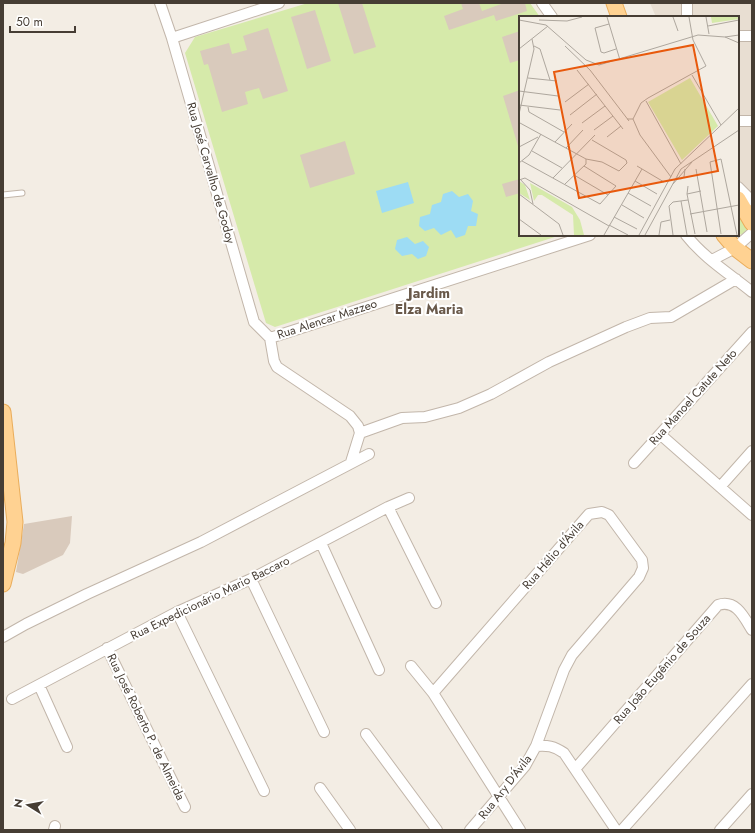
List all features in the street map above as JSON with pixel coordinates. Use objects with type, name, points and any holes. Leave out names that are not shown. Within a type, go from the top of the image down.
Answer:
[{"type":"main road","points":[[614,3],[619,16]]},
{"type":"main road","points":[[739,201],[752,223]]},
{"type":"main road","points":[[725,236],[735,248],[752,261]]},
{"type":"main road","points":[[3,412],[15,522],[12,550],[3,584]]},
{"type":"street","name":"Rua José Carvalho de Godoy","points":[[160,3],[172,38],[254,322],[270,338]]},
{"type":"street","points":[[172,38],[279,3]]},
{"type":"street","points":[[542,3],[551,16]]},
{"type":"street","points":[[687,16],[688,3]]},
{"type":"street","points":[[739,36],[752,36]]},
{"type":"street","points":[[739,121],[752,121]]},
{"type":"street","points":[[739,186],[752,187]]},
{"type":"street","points":[[739,187],[752,201]]},
{"type":"street","points":[[712,260],[735,248],[752,233]]},
{"type":"street","name":"Rua Alencar Mazzeo","points":[[270,338],[587,236]]},
{"type":"street","points":[[687,236],[694,245],[752,292]]},
{"type":"street","points":[[360,433],[402,418],[425,417],[459,408],[491,394],[548,362],[626,327],[650,318],[671,317],[736,279]]},
{"type":"street","name":"Rua Manoel Catute Neto","points":[[634,463],[752,332]]},
{"type":"street","points":[[270,338],[274,361],[277,367],[350,416],[358,426],[360,433],[351,462]]},
{"type":"street","points":[[660,435],[752,515]]},
{"type":"street","points":[[720,487],[752,451]]},
{"type":"street","points":[[3,637],[87,594],[201,542],[351,462],[369,454]]},
{"type":"street","name":"Rua Expedicionário Mario Baccaro","points":[[12,699],[177,612],[251,579],[388,507],[409,498]]},
{"type":"street","points":[[388,507],[436,603]]},
{"type":"street","name":"Rua Hélio d'Ávila","points":[[433,693],[588,514],[602,512],[609,515],[642,560],[643,568],[639,577],[572,655],[564,670],[536,746]]},
{"type":"street","points":[[321,543],[379,670]]},
{"type":"street","points":[[251,579],[324,732]]},
{"type":"street","name":"Rua João Eugênio de Souza","points":[[576,768],[718,605],[726,603],[733,605],[739,610],[752,630]]},
{"type":"street","points":[[177,612],[264,791]]},
{"type":"street","name":"Rua José Roberto P. de Almeida","points":[[107,648],[185,807]]},
{"type":"street","points":[[411,666],[433,693],[520,830]]},
{"type":"street","points":[[622,830],[752,684]]},
{"type":"street","points":[[38,685],[67,748]]},
{"type":"street","points":[[366,734],[437,830]]},
{"type":"street","name":"Rua Ary D'Ávila","points":[[470,830],[500,797],[525,766],[536,746],[546,745],[556,747],[564,753],[576,768],[616,830]]},
{"type":"street","points":[[320,788],[350,830]]},
{"type":"street","points":[[720,830],[752,794]]},
{"type":"lane","points":[[3,195],[22,193]]},
{"type":"shaded area","points":[[650,3],[752,3],[752,200],[739,183],[739,16],[656,16]]},
{"type":"green space","points":[[308,3],[530,3],[539,16],[519,16],[519,236],[558,236],[275,327],[266,323],[185,53],[195,37]]},
{"type":"green space","points":[[739,209],[748,228],[743,234],[739,235]]},
{"type":"water","points":[[408,182],[414,203],[382,213],[376,191]]},
{"type":"water","points":[[452,191],[459,197],[468,194],[473,201],[471,211],[478,214],[476,226],[468,226],[465,235],[456,238],[451,230],[441,235],[434,228],[425,231],[419,226],[420,217],[430,214],[432,205],[441,202],[443,194]]},
{"type":"water","points":[[407,237],[415,244],[423,241],[429,247],[426,256],[418,259],[412,254],[402,256],[395,249],[397,240]]},
{"type":"building","points":[[338,3],[362,3],[376,47],[354,54]]},
{"type":"building","points":[[461,3],[479,3],[482,11],[504,3],[525,3],[527,11],[496,21],[494,15],[449,30],[444,16],[463,9]]},
{"type":"building","points":[[315,10],[331,61],[307,69],[291,17]]},
{"type":"building","points":[[268,28],[288,91],[263,99],[259,88],[245,92],[248,104],[222,112],[208,64],[204,65],[200,51],[229,43],[232,54],[247,50],[243,36]]},
{"type":"building","points":[[519,31],[519,60],[510,63],[502,37]]},
{"type":"building","points":[[519,90],[519,146],[518,146],[503,96]]},
{"type":"building","points":[[345,141],[355,174],[310,188],[300,155]]},
{"type":"building","points":[[519,179],[519,193],[506,197],[502,184]]},
{"type":"building","points":[[72,516],[70,543],[63,555],[23,574],[16,572],[24,524]]},
{"type":"district","name":"Jardim Elza Maria","points":[[429,302]]}]
